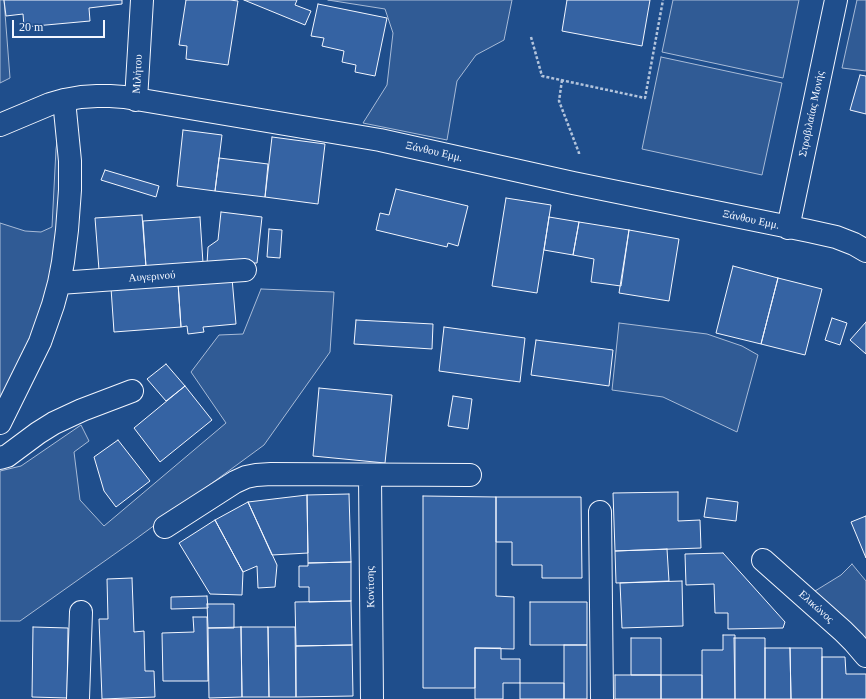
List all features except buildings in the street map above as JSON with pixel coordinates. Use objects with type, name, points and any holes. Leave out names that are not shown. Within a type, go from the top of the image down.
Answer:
[{"type":"street","name":"Μιλήτου","points":[[136,100],[142,0]]},
{"type":"street","name":"Στροβιλαίας Μονής","points":[[788,228],[836,0]]},
{"type":"street","name":"Ξάνθου Εμμ.","points":[[0,125],[50,104],[64,100],[81,97],[110,96],[380,140],[573,183],[836,238],[866,250]]},
{"type":"street","points":[[0,424],[40,342],[59,283],[67,230],[70,190],[70,161],[64,100]]},
{"type":"street","name":"Αυγερινού","points":[[59,283],[245,270]]},
{"type":"street","points":[[0,458],[7,456],[54,423],[82,410],[132,391]]},
{"type":"street","points":[[165,527],[235,482],[246,477],[256,475],[470,475]]},
{"type":"street","name":"Κονίτσης","points":[[370,475],[372,699]]},
{"type":"street","points":[[600,512],[602,699]]},
{"type":"street","name":"Ελικώνος","points":[[763,560],[843,631],[866,656]]},
{"type":"street","points":[[78,699],[81,612]]},
{"type":"path","points":[[531,37],[542,76],[645,98],[663,0]]},
{"type":"path","points":[[562,80],[559,101],[579,153]]},
{"type":"shaded area","points":[[0,0],[4,0],[10,78],[0,83]]},
{"type":"shaded area","points":[[328,0],[512,0],[504,40],[476,55],[457,81],[447,140],[363,123],[387,85],[393,33],[385,9]]},
{"type":"shaded area","points":[[673,0],[799,0],[783,78],[662,52]]},
{"type":"shaded area","points":[[857,0],[866,0],[866,71],[842,68]]},
{"type":"shaded area","points":[[661,57],[782,83],[762,175],[642,149]]},
{"type":"shaded area","points":[[62,140],[58,237],[42,309],[13,379],[0,403],[0,223],[25,231],[41,232],[52,227],[56,149],[57,142]]},
{"type":"shaded area","points":[[261,289],[334,292],[330,352],[264,445],[133,541],[20,621],[0,621],[0,471],[21,466],[81,425],[89,441],[74,452],[80,500],[104,526],[226,423],[191,372],[219,335],[243,334]]},
{"type":"shaded area","points":[[619,323],[707,334],[742,346],[758,355],[737,432],[663,397],[612,390]]},
{"type":"shaded area","points":[[852,564],[866,581],[866,640],[827,607],[815,591],[841,575]]}]
